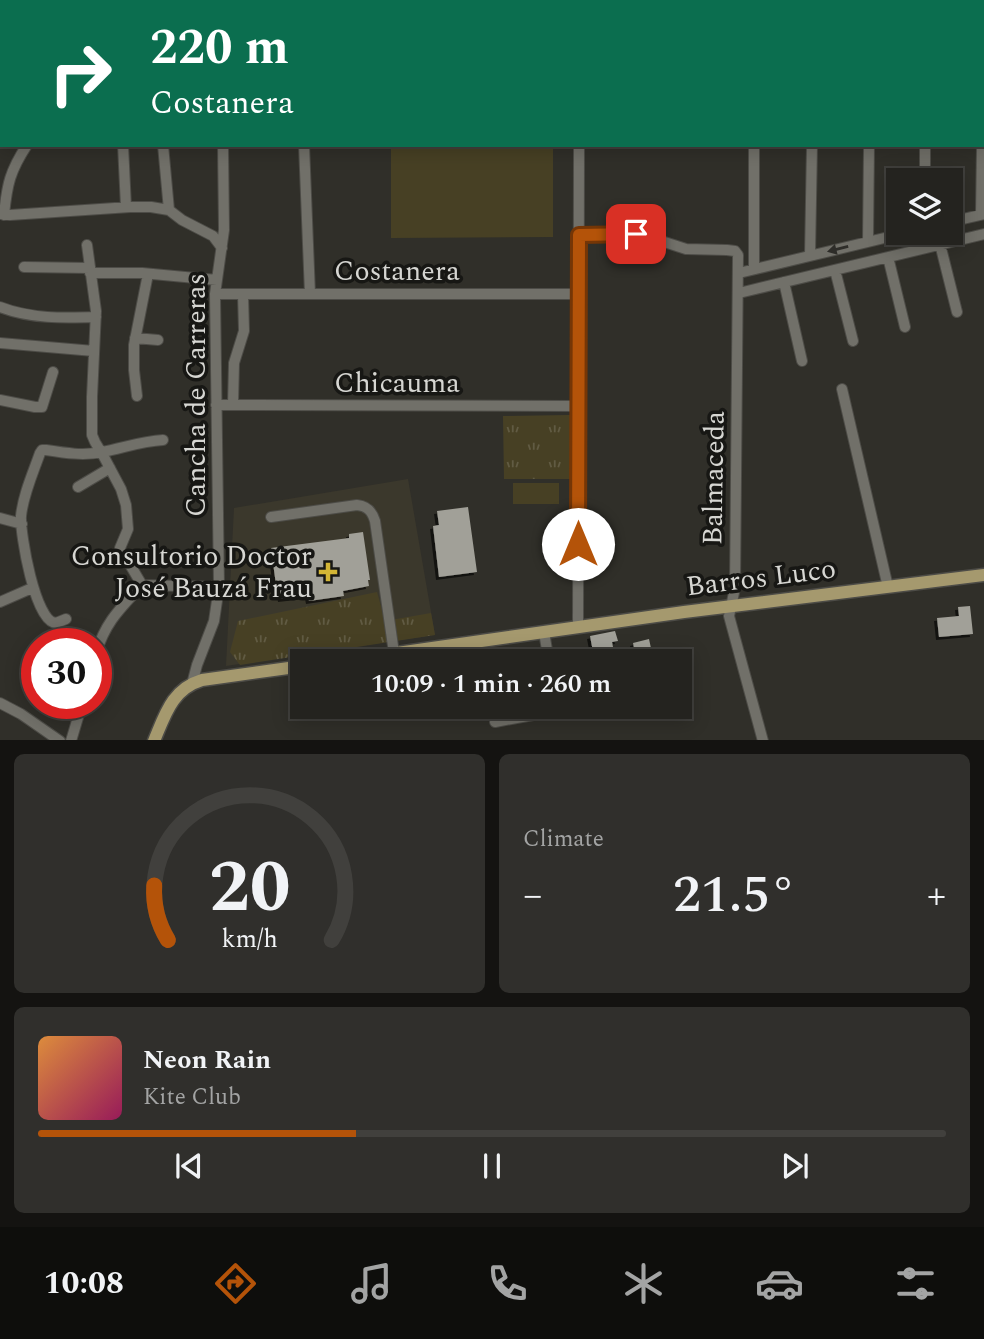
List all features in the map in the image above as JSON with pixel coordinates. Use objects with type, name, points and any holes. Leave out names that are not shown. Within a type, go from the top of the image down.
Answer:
[{"type":"main road","name":"Barros Luco","points":[[423,649],[732,606],[984,575]]},
{"type":"main road","points":[[154,740],[173,700],[192,684],[202,680],[290,668]]},
{"type":"street","points":[[26,147],[10,174],[2,215],[150,207],[169,210],[213,236],[222,248]]},
{"type":"street","points":[[123,147],[126,207]]},
{"type":"street","points":[[163,147],[169,210]]},
{"type":"street","name":"Cancha de Carreras","points":[[192,684],[214,621],[219,587],[215,294],[224,219],[223,147]]},
{"type":"street","points":[[304,147],[310,293]]},
{"type":"street","points":[[578,627],[579,147]]},
{"type":"street","points":[[754,147],[759,268],[768,286]]},
{"type":"street","points":[[810,256],[812,147]]},
{"type":"street","points":[[867,242],[869,147]]},
{"type":"street","points":[[925,147],[925,168]]},
{"type":"street","points":[[963,219],[982,214],[982,147]]},
{"type":"street","name":"Balmaceda","points":[[579,235],[636,234],[679,248],[727,250],[737,253],[739,257],[735,588],[729,616],[762,740]]},
{"type":"street","points":[[963,239],[984,234]]},
{"type":"street","points":[[739,273],[886,238]]},
{"type":"street","points":[[87,245],[96,317],[92,435],[121,489],[128,522],[127,535],[120,551],[142,585]]},
{"type":"street","points":[[738,293],[936,245]]},
{"type":"street","points":[[940,245],[957,312]]},
{"type":"street","points":[[888,257],[905,327]]},
{"type":"street","points":[[24,267],[217,280]]},
{"type":"street","points":[[835,270],[853,341]]},
{"type":"street","points":[[137,396],[134,370],[135,338],[148,274]]},
{"type":"street","points":[[784,282],[802,361]]},
{"type":"street","name":"Costanera","points":[[215,294],[579,293]]},
{"type":"street","points":[[233,405],[234,363],[244,331],[243,294]]},
{"type":"street","points":[[0,307],[52,318],[96,317]]},
{"type":"street","points":[[135,338],[158,340]]},
{"type":"street","points":[[0,343],[94,351]]},
{"type":"street","points":[[0,400],[42,407],[53,372]]},
{"type":"street","points":[[842,389],[888,587]]},
{"type":"street","name":"Chicauma","points":[[216,405],[578,406]]},
{"type":"street","points":[[66,619],[56,623],[51,621],[39,604],[32,588],[22,524],[21,515],[29,484],[42,450],[102,453],[134,443],[163,440]]},
{"type":"street","points":[[78,487],[110,468]]},
{"type":"street","points":[[271,517],[357,505],[371,512],[375,521],[393,649]]},
{"type":"street","points":[[0,518],[22,524]]},
{"type":"street","points":[[106,628],[111,618],[142,585],[219,587]]},
{"type":"street","points":[[0,602],[32,588]]},
{"type":"street","points":[[544,632],[547,649]]},
{"type":"street","points":[[0,703],[60,740]]},
{"type":"street","points":[[71,740],[77,719]]},
{"type":"street","points":[[495,722],[509,719]]},
{"type":"shaded area","name":"Consultorio Doctor José Bauzá Frau","points":[[408,479],[435,635],[341,649],[290,649],[290,657],[226,666],[234,508]]},
{"type":"green space","points":[[391,147],[553,147],[553,237],[391,238]]},
{"type":"green space","points":[[570,415],[570,479],[504,479],[503,416]]},
{"type":"green space","points":[[513,483],[559,483],[559,504],[513,504]]},
{"type":"green space","points":[[377,592],[385,621],[431,613],[435,635],[344,649],[290,649],[290,657],[240,665],[230,652],[238,621]]},
{"type":"building","points":[[468,507],[477,572],[439,577],[433,526],[439,525],[437,511]]},
{"type":"building","points":[[363,532],[369,586],[343,591],[344,596],[309,601],[308,596],[281,599],[280,592],[277,592],[271,548],[349,538],[349,534]]},
{"type":"building","points":[[970,606],[973,634],[939,637],[937,618],[959,616],[958,607]]},
{"type":"building","points":[[615,631],[618,641],[612,642],[613,649],[592,649],[590,636]]},
{"type":"building","points":[[649,639],[651,649],[634,649],[633,643]]},
{"type":"place","name":"Consultorio Doctor José Bauzá Frau","points":[[328,572]]},
{"type":"route","points":[[578,544],[579,235],[636,234]]}]
